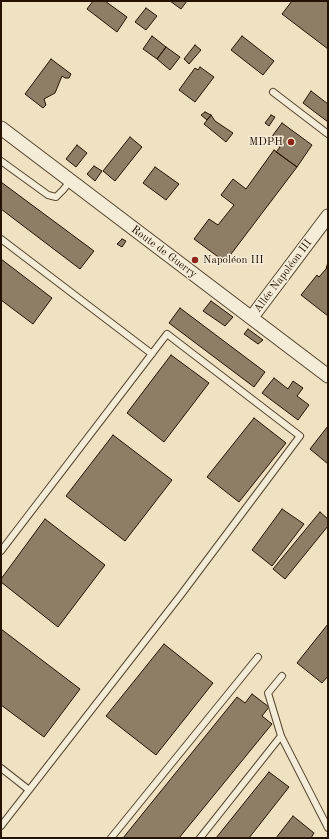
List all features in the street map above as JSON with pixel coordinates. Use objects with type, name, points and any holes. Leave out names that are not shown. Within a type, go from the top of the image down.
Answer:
[{"type":"street","name":"Route de Guerry","points":[[1,128],[328,376]]},
{"type":"street","name":"Allée Napoléon III","points":[[252,317],[328,216]]},
{"type":"lane","points":[[273,92],[328,134]]},
{"type":"lane","points":[[1,161],[48,196],[56,197],[70,180]]},
{"type":"lane","points":[[1,239],[152,354]]},
{"type":"lane","points":[[1,551],[168,334],[300,436],[180,596],[1,826]]},
{"type":"lane","points":[[111,838],[258,657]]},
{"type":"lane","points":[[282,676],[268,693],[282,736],[328,828]]},
{"type":"lane","points":[[200,838],[282,736]]},
{"type":"lane","points":[[1,768],[29,790]]},
{"type":"building","points":[[93,1],[105,1],[127,17],[117,32],[87,9]]},
{"type":"building","points":[[170,1],[187,1],[181,9]]},
{"type":"building","points":[[292,1],[328,1],[328,49],[282,14]]},
{"type":"building","points":[[146,8],[157,16],[146,30],[135,22]]},
{"type":"building","points":[[152,36],[166,47],[157,59],[143,49]]},
{"type":"building","points":[[242,36],[274,61],[263,75],[231,50]]},
{"type":"building","points":[[195,45],[201,50],[189,64],[184,59]]},
{"type":"building","points":[[166,47],[180,57],[170,70],[157,59]]},
{"type":"building","points":[[51,59],[71,74],[69,78],[62,76],[55,93],[44,99],[46,105],[43,108],[25,94]]},
{"type":"building","points":[[200,67],[214,77],[195,102],[179,90],[195,68],[198,70]]},
{"type":"building","points":[[311,91],[328,104],[328,122],[303,103]]},
{"type":"building","points":[[205,112],[211,115],[207,120],[201,115]]},
{"type":"building","points":[[211,115],[215,121],[233,133],[226,142],[204,124]]},
{"type":"building","points":[[271,115],[275,117],[269,126],[265,123]]},
{"type":"building","name":"MDPH","points":[[282,123],[312,145],[297,167],[276,152],[280,147],[270,139]]},
{"type":"building","points":[[130,137],[142,147],[115,181],[103,171]]},
{"type":"building","points":[[77,145],[87,153],[76,167],[66,159]]},
{"type":"building","points":[[274,150],[297,167],[225,262],[194,239],[209,219],[218,225],[234,205],[221,195],[233,179],[246,189]]},
{"type":"building","points":[[94,166],[102,171],[95,181],[87,174]]},
{"type":"building","points":[[155,167],[179,184],[166,200],[143,183]]},
{"type":"building","points":[[1,182],[94,251],[80,269],[1,209]]},
{"type":"building","points":[[122,239],[126,241],[122,247],[117,244]]},
{"type":"building","points":[[1,259],[52,298],[33,324],[1,300]]},
{"type":"building","points":[[328,262],[328,316],[301,295],[317,275],[319,277],[326,269]]},
{"type":"building","points":[[211,301],[233,317],[225,326],[203,311]]},
{"type":"building","points":[[180,308],[265,372],[254,387],[169,323]]},
{"type":"building","points":[[248,329],[263,340],[258,344],[244,334]]},
{"type":"building","points":[[171,355],[209,383],[164,442],[127,413]]},
{"type":"building","points":[[274,378],[288,389],[293,381],[303,388],[297,396],[309,405],[298,420],[262,393]]},
{"type":"building","points":[[254,418],[286,443],[239,502],[207,477]]},
{"type":"building","points":[[328,426],[328,464],[310,449]]},
{"type":"building","points":[[113,435],[172,480],[125,541],[66,496]]},
{"type":"building","points":[[282,509],[304,524],[272,566],[252,550]]},
{"type":"building","points":[[320,512],[328,519],[328,526],[285,579],[273,569]]},
{"type":"building","points":[[45,519],[105,565],[58,627],[1,582],[1,579]]},
{"type":"building","points":[[328,624],[328,676],[322,683],[297,663]]},
{"type":"building","points":[[1,629],[80,689],[44,737],[1,705]]},
{"type":"building","points":[[164,644],[213,683],[156,755],[106,716]]},
{"type":"building","points":[[252,694],[269,707],[262,716],[272,724],[179,838],[123,838],[237,697],[245,703]]},
{"type":"building","points":[[269,772],[289,787],[249,838],[216,838]]},
{"type":"building","points":[[293,816],[314,833],[311,838],[276,838]]},
{"type":"place","name":"MDPH","points":[[291,142]]},
{"type":"place","name":"Napoléon III","points":[[195,260]]}]
